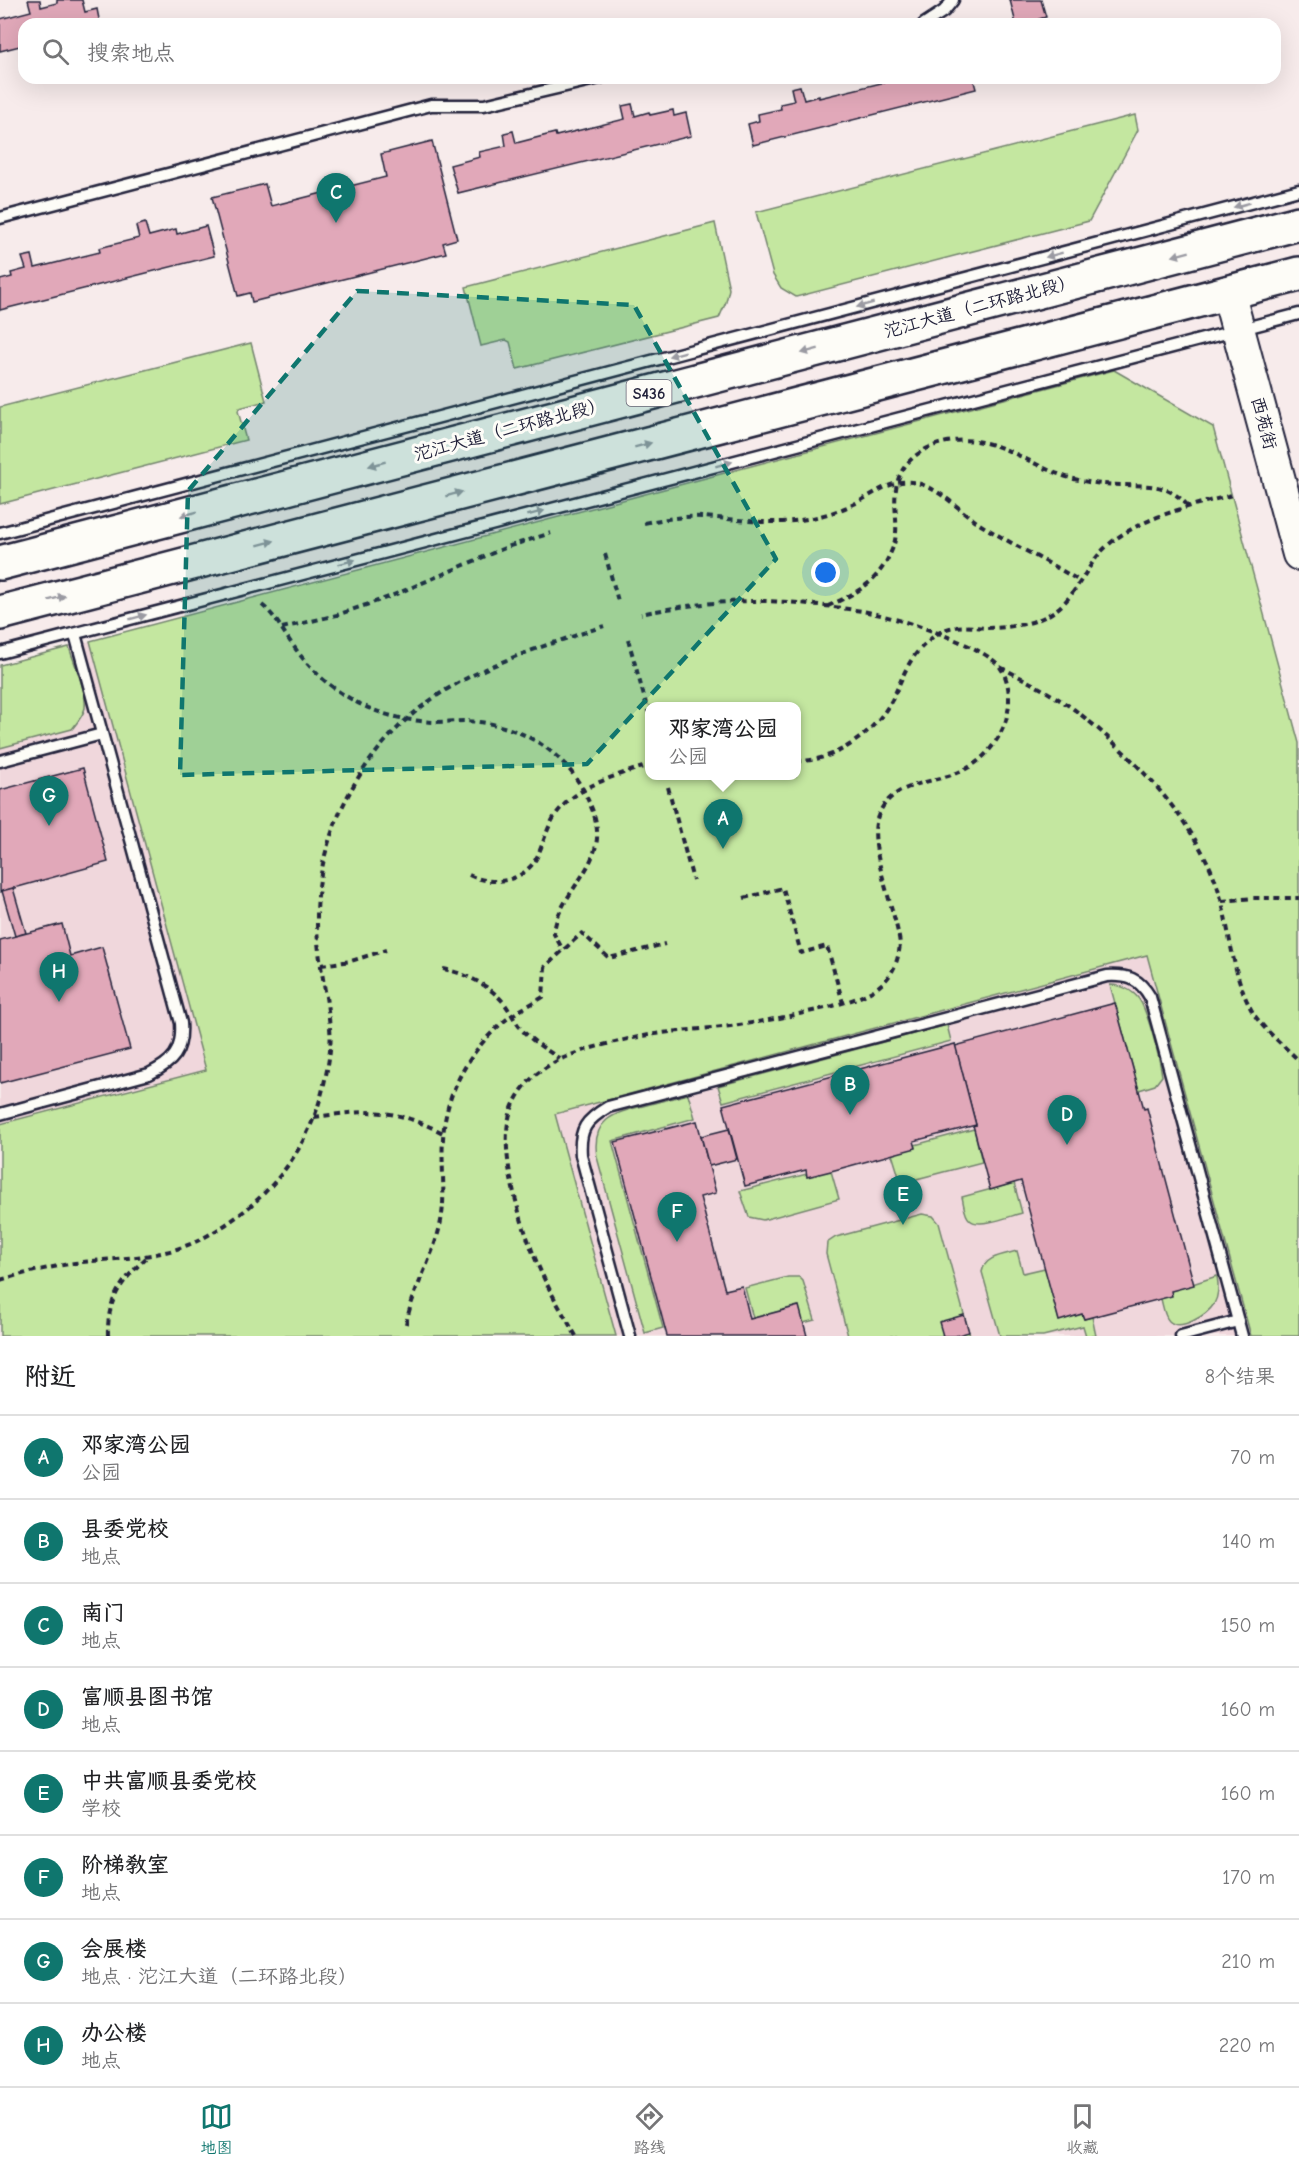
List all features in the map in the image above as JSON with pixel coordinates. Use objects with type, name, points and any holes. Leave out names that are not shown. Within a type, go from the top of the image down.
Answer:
[{"type":"highway","name":"沱江大道（二环路北段）","points":[[0,563],[1299,223]]},
{"type":"highway","points":[[0,613],[1299,274]]},
{"type":"street","name":"西苑街","points":[[1228,292],[1299,554]]},
{"type":"lane","points":[[933,18],[944,11],[952,0]]},
{"type":"lane","points":[[0,218],[431,105],[484,105],[574,84]]},
{"type":"lane","points":[[0,533],[1299,190]]},
{"type":"lane","points":[[0,652],[1299,314]]},
{"type":"lane","points":[[0,1114],[149,1074],[165,1067],[174,1058],[182,1035],[181,1023],[75,634]]},
{"type":"lane","points":[[0,761],[102,734]]},
{"type":"lane","points":[[630,1336],[580,1155],[580,1140],[584,1127],[594,1115],[608,1107],[1107,976],[1134,979],[1143,985],[1150,997],[1242,1336]]},
{"type":"lane","points":[[1181,1336],[1238,1321]]},
{"type":"path","points":[[827,607],[855,595],[867,586],[886,562],[897,528],[895,505],[898,482],[906,463],[928,447],[963,440],[997,446],[1044,469],[1083,481],[1106,484],[1144,484],[1169,490],[1189,507]]},
{"type":"path","points":[[644,523],[702,517],[755,523],[807,520],[852,505],[886,486],[898,482],[913,483],[933,490],[981,525],[1080,580]]},
{"type":"path","points":[[801,761],[830,754],[854,742],[869,731],[883,715],[893,698],[909,663],[937,633],[950,628],[967,626],[988,628],[1032,622],[1048,615],[1072,594],[1102,551],[1119,536],[1138,526],[1189,507],[1232,495]]},
{"type":"path","points":[[282,628],[337,615],[373,603],[507,547],[551,533]]},
{"type":"path","points":[[604,554],[618,601]]},
{"type":"path","points":[[641,614],[725,602],[759,601],[865,612],[937,633],[975,649],[999,666],[1039,687],[1075,711],[1144,774],[1175,810],[1196,841],[1212,872],[1222,901],[1240,987],[1253,1013],[1299,1060]]},
{"type":"path","points":[[258,602],[273,614],[305,661],[319,676],[352,700],[392,716],[432,722],[476,722],[515,731],[533,738],[576,777],[594,813],[598,834],[592,859],[556,921],[554,934],[564,950]]},
{"type":"path","points":[[0,1280],[76,1263],[147,1257],[200,1240],[235,1219],[267,1191],[288,1167],[307,1136],[321,1101],[329,1065],[331,1031],[317,921],[319,889],[324,858],[336,821],[350,792],[368,762],[387,739],[438,695],[469,676],[604,626]]},
{"type":"path","points":[[628,639],[646,702]]},
{"type":"path","points":[[576,1336],[554,1299],[527,1238],[516,1200],[507,1141],[509,1118],[526,1084],[540,1071],[561,1060],[599,1047],[649,1035],[781,1018],[843,1003],[870,993],[883,984],[893,972],[899,956],[899,932],[874,838],[878,816],[892,796],[904,788],[965,769],[984,756],[995,743],[1007,719],[1009,704],[1005,677],[999,666]]},
{"type":"path","points":[[468,875],[481,881],[496,882],[518,876],[535,860],[552,820],[561,808],[583,790],[643,767]]},
{"type":"path","points":[[668,786],[693,880]]},
{"type":"path","points":[[744,898],[783,888],[801,953],[827,946],[843,1003]]},
{"type":"path","points":[[1222,901],[1299,898]]},
{"type":"path","points":[[406,1324],[413,1295],[437,1241],[442,1219],[443,1134],[453,1092],[464,1067],[490,1034],[512,1016],[543,997],[545,966],[582,933],[609,958],[665,944]]},
{"type":"path","points":[[321,965],[351,961],[386,950]]},
{"type":"path","points":[[443,969],[459,972],[491,991],[503,1002],[531,1039],[561,1060]]},
{"type":"path","points":[[314,1117],[365,1111],[385,1112],[406,1117],[443,1134]]},
{"type":"path","points":[[108,1336],[111,1301],[120,1286],[147,1257]]},
{"type":"highlighted area","points":[[357,291],[634,305],[776,559],[587,764],[180,775],[188,491]]},
{"type":"shaded area","points":[[90,641],[206,1070],[0,1124],[0,665]]},
{"type":"shaded area","points":[[1148,955],[1251,1336],[616,1336],[554,1114]]},
{"type":"green space","points":[[1135,115],[1138,130],[1089,221],[796,297],[781,288],[773,275],[756,212]]},
{"type":"green space","points":[[715,223],[729,289],[719,318],[517,369],[510,342],[506,340],[481,346],[466,287]]},
{"type":"green space","points":[[251,343],[266,401],[239,408],[246,440],[0,504],[0,407]]},
{"type":"green space","points":[[1114,370],[1213,427],[1299,743],[1299,1336],[1251,1336],[1147,955],[555,1114],[616,1336],[0,1336],[0,1124],[206,1070],[90,641]]},
{"type":"green space","points":[[69,647],[84,694],[85,708],[80,719],[72,729],[0,748],[0,665]]},
{"type":"green space","points":[[1110,985],[1130,991],[1142,1005],[1161,1068],[1162,1076],[1155,1085],[1139,1090]]},
{"type":"green space","points":[[947,1025],[951,1041],[723,1102],[718,1086]]},
{"type":"green space","points":[[688,1094],[695,1118],[612,1141],[663,1328],[645,1333],[597,1157],[597,1134],[606,1120],[614,1115]]},
{"type":"green space","points":[[974,1129],[982,1162],[901,1183],[892,1154],[916,1147],[915,1145]]},
{"type":"green space","points":[[831,1171],[839,1199],[763,1220],[749,1217],[740,1191],[807,1174]]},
{"type":"green space","points":[[1014,1183],[1022,1213],[987,1223],[974,1222],[968,1218],[962,1197]]},
{"type":"green space","points":[[922,1214],[933,1216],[939,1223],[970,1336],[848,1336],[826,1254],[827,1243],[836,1237]]},
{"type":"green space","points":[[1017,1251],[1023,1273],[1045,1268],[1059,1320],[1082,1314],[1084,1319],[1092,1317],[1096,1336],[1086,1336],[1083,1326],[1043,1336],[1000,1336],[982,1272],[991,1259]]},
{"type":"green space","points":[[1217,1276],[1218,1294],[1211,1308],[1193,1321],[1180,1325],[1169,1321],[1161,1299],[1171,1291]]},
{"type":"green space","points":[[788,1277],[799,1277],[803,1281],[815,1320],[803,1323],[798,1306],[753,1318],[745,1288]]},
{"type":"building","points":[[28,0],[40,0],[41,7],[57,3],[57,0],[82,0],[85,12],[97,9],[99,18],[18,18],[18,46],[0,51],[0,19],[31,11]]},
{"type":"building","points":[[1010,0],[1041,0],[1046,17],[1014,18]]},
{"type":"building","points":[[877,84],[975,84],[976,89],[753,145],[748,124],[759,121],[758,114],[781,109],[780,104],[794,101],[791,88],[800,86],[804,100],[819,96],[819,98]]},
{"type":"building","points":[[632,104],[635,116],[673,110],[674,116],[686,113],[691,136],[458,193],[450,165],[480,157],[479,152],[506,146],[504,133],[513,131],[516,143],[555,133],[556,136],[625,119],[622,106]]},
{"type":"building","points":[[432,141],[457,239],[443,243],[446,253],[252,302],[250,293],[238,296],[212,197],[265,184],[271,206],[386,177],[381,154]]},
{"type":"building","points":[[145,223],[149,236],[176,229],[177,234],[206,226],[214,256],[0,310],[0,280],[12,277],[11,273],[26,269],[22,257],[32,255],[35,268],[100,252],[99,248],[139,238],[136,226]]},
{"type":"building","points":[[83,768],[108,862],[0,892],[0,790]]},
{"type":"building","points":[[13,888],[26,933],[15,936],[2,891]]},
{"type":"building","points":[[62,924],[70,956],[102,947],[130,1049],[0,1083],[0,940]]},
{"type":"building","points":[[1115,1003],[1144,1109],[1147,1108],[1194,1285],[1171,1291],[1172,1296],[1084,1319],[1082,1314],[1059,1321],[1021,1181],[990,1190],[955,1046]]},
{"type":"building","points":[[955,1044],[976,1125],[914,1141],[916,1148],[831,1171],[807,1177],[806,1170],[745,1186],[723,1105]]},
{"type":"building","points":[[697,1121],[716,1193],[700,1197],[725,1290],[742,1286],[750,1319],[799,1306],[807,1336],[667,1336],[615,1142]]},
{"type":"building","points":[[729,1129],[737,1159],[709,1166],[701,1136]]},
{"type":"building","points":[[964,1315],[969,1332],[955,1336],[943,1336],[939,1322]]},
{"type":"place","name":"南门","points":[[336,223]]},
{"type":"place","name":"会展楼","points":[[49,826]]},
{"type":"place","name":"邓家湾公园","points":[[723,849]]},
{"type":"place","name":"办公楼","points":[[59,1002]]},
{"type":"place","name":"县委党校","points":[[850,1115]]},
{"type":"place","name":"富顺县图书馆","points":[[1067,1145]]},
{"type":"place","name":"中共富顺县委党校","points":[[903,1225]]},
{"type":"place","name":"阶梯教室","points":[[677,1242]]}]
